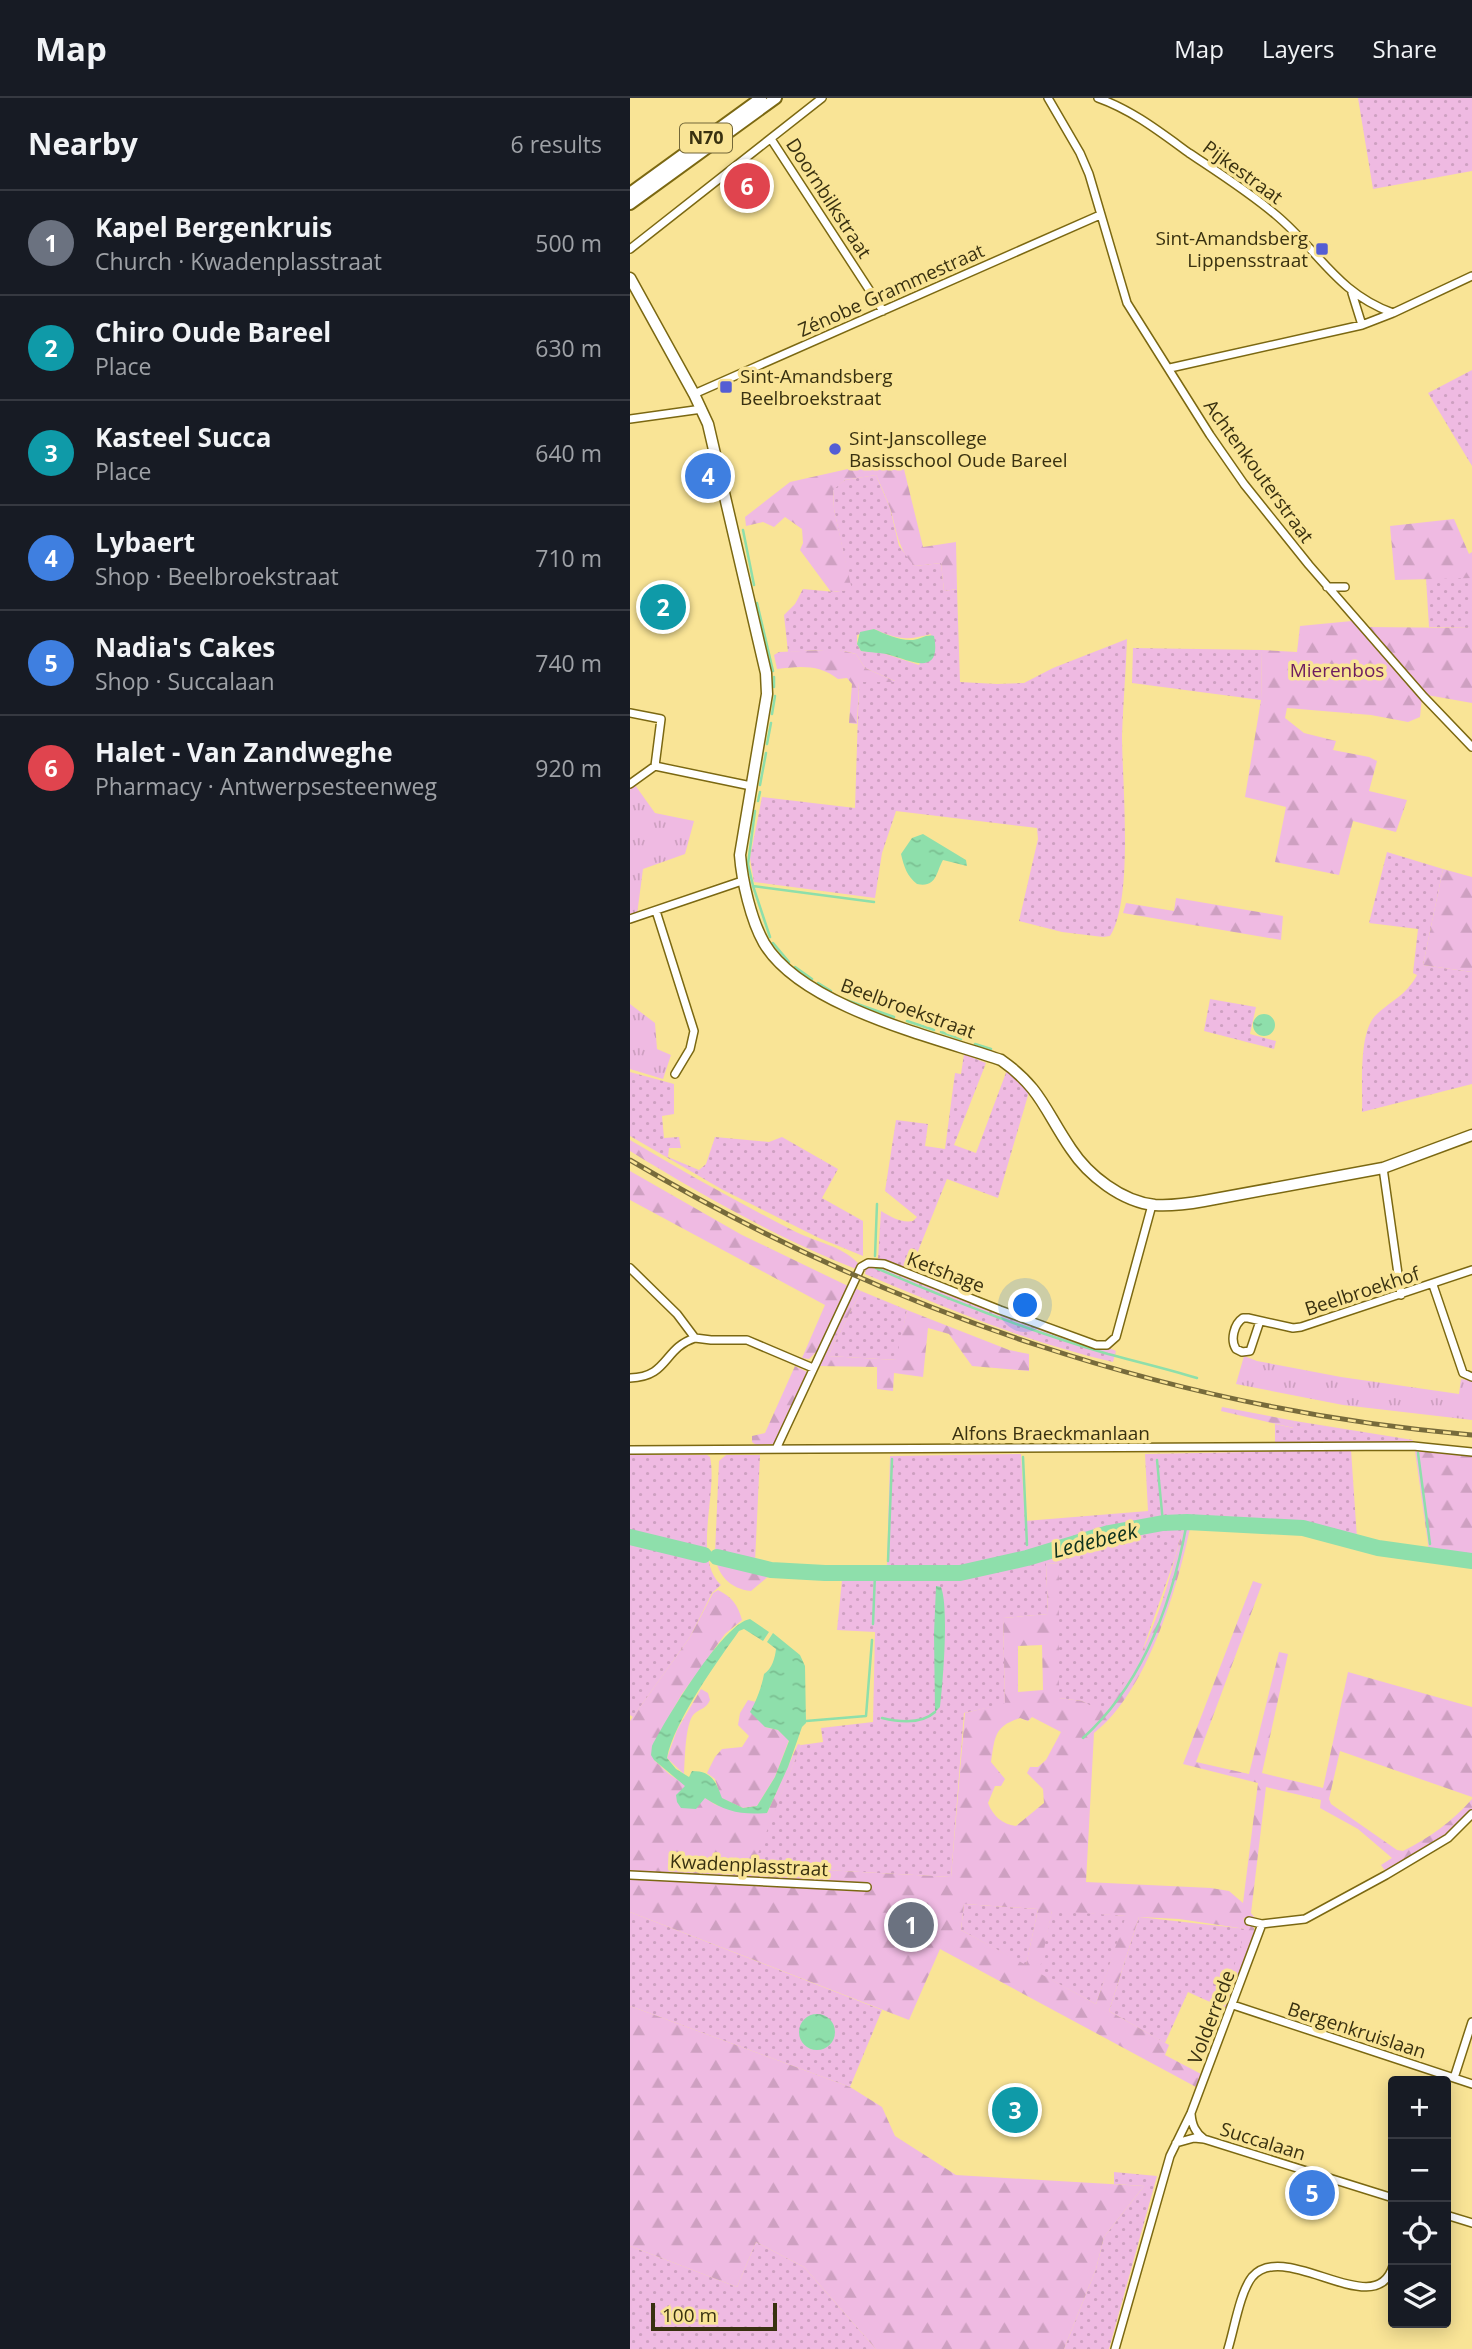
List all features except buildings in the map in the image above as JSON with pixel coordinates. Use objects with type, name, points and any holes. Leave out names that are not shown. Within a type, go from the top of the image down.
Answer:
[{"type":"main road","name":"N70","points":[[630,193],[761,98]]},
{"type":"main road","name":"N70","points":[[630,204],[776,98]]},
{"type":"street","points":[[630,249],[822,98]]},
{"type":"street","name":"Achtenkouterstraat","points":[[1048,98],[1089,174],[1128,303],[1210,435],[1244,484],[1327,587],[1472,747]]},
{"type":"street","name":"Pijkestraat","points":[[1098,98],[1123,107],[1277,216],[1352,293],[1371,305],[1394,313]]},
{"type":"street","name":"Doornbilkstraat","points":[[771,139],[883,311]]},
{"type":"street","name":"Zénobe Grammestraat","points":[[694,394],[1100,215]]},
{"type":"street","points":[[1170,368],[1362,325],[1472,276]]},
{"type":"street","name":"Beelbroekstraat","points":[[630,278],[702,409],[718,462],[766,673],[767,694],[740,855],[742,881],[764,942],[791,973],[844,1006],[1001,1060],[1021,1074],[1037,1091],[1071,1150],[1086,1170],[1111,1188],[1152,1205],[1204,1201],[1383,1168],[1472,1135]]},
{"type":"street","name":"Pijkestraat","points":[[1352,293],[1362,325]]},
{"type":"street","points":[[630,419],[702,409]]},
{"type":"street","points":[[1327,587],[1345,587]]},
{"type":"street","points":[[630,713],[661,719],[655,766],[630,784]]},
{"type":"street","points":[[655,766],[751,786]]},
{"type":"street","points":[[630,919],[742,881]]},
{"type":"street","points":[[656,911],[694,1031],[690,1049],[675,1074]]},
{"type":"street","points":[[1383,1168],[1401,1295]]},
{"type":"street","name":"Ketshage","points":[[776,1449],[861,1267],[869,1263],[884,1264],[1096,1345],[1110,1344],[1116,1337],[1152,1205]]},
{"type":"street","points":[[630,1268],[677,1314],[695,1338]]},
{"type":"street","name":"Beelbroekhof","points":[[1260,1321],[1293,1328],[1301,1327],[1472,1270]]},
{"type":"street","points":[[1433,1285],[1463,1373],[1472,1377]]},
{"type":"street","points":[[1248,1318],[1260,1321],[1250,1351],[1242,1352],[1236,1349],[1233,1340],[1239,1321],[1248,1318]]},
{"type":"street","points":[[630,1378],[652,1375],[681,1344],[695,1338],[747,1340],[813,1368]]},
{"type":"street","name":"Alfons Braeckmanlaan","points":[[630,1450],[1413,1446],[1472,1452]]},
{"type":"street","points":[[1249,1921],[1262,1924],[1306,1919],[1448,1838],[1472,1814]]},
{"type":"street","name":"Kwadenplasstraat","points":[[630,1875],[867,1887]]},
{"type":"street","name":"Volderrede","points":[[1115,2349],[1170,2155],[1191,2113],[1262,1924]]},
{"type":"street","name":"Bergenkruislaan","points":[[1233,2005],[1472,2084]]},
{"type":"street","points":[[1454,2078],[1472,2022]]},
{"type":"street","name":"Succalaan","points":[[1191,2113],[1196,2133],[1204,2139]]},
{"type":"street","name":"Succalaan","points":[[1176,2143],[1194,2138],[1204,2139],[1388,2196]]},
{"type":"street","points":[[1451,2216],[1472,2223]]},
{"type":"street","points":[[1228,2349],[1247,2284],[1262,2269],[1272,2265],[1364,2288],[1381,2285],[1388,2277]]},
{"type":"green space","points":[[1358,98],[1472,98],[1472,171],[1373,189]]},
{"type":"green space","points":[[1472,370],[1472,466],[1428,393]]},
{"type":"green space","points":[[901,457],[923,547],[956,542],[957,589],[944,591],[941,563],[915,566],[909,560],[876,475],[845,480],[833,490],[834,509],[852,590],[831,592],[800,550],[803,543],[802,529],[785,517],[774,527],[763,522],[746,526],[745,517],[790,482]]},
{"type":"green space","points":[[876,475],[890,508],[899,546],[915,566],[941,563],[944,591],[957,589],[960,682],[1024,683],[1053,668],[1127,639],[1122,735],[1124,869],[1122,896],[1110,936],[1062,932],[1019,921],[1038,839],[1037,828],[896,811],[882,853],[875,898],[754,882],[750,858],[762,797],[855,808],[859,682],[895,681],[865,668],[856,654],[831,650],[788,652],[784,615],[795,604],[803,589],[835,592],[851,589],[834,509],[833,489],[845,480]],"holes":[[[874,629],[895,637],[915,638],[931,634],[919,665],[883,653],[861,651],[857,644],[857,635]]]},
{"type":"green space","points":[[1454,519],[1469,554],[1472,552],[1472,578],[1395,580],[1390,526]]},
{"type":"green space","points":[[1426,578],[1472,578],[1472,628],[1429,627]]},
{"type":"green space","points":[[1352,621],[1422,697],[1420,717],[1408,722],[1371,715],[1287,708],[1285,718],[1304,733],[1336,741],[1333,750],[1377,761],[1369,791],[1407,800],[1396,832],[1353,821],[1339,875],[1275,862],[1286,807],[1245,797],[1261,700],[1262,650],[1297,652],[1300,626]]},
{"type":"green space","name":"Mierenbos","points":[[1366,627],[1472,628],[1472,703],[1427,695]]},
{"type":"green space","points":[[1133,648],[1262,650],[1261,700],[1132,683]]},
{"type":"green space","points":[[839,650],[856,654],[865,668],[897,682],[859,682],[857,724],[849,723],[852,684],[847,678],[838,679],[809,667],[777,669],[774,655],[779,652]]},
{"type":"green space","points":[[635,785],[655,813],[694,821],[685,854],[643,869],[636,922],[630,924],[630,789]]},
{"type":"green space","points":[[1387,852],[1443,869],[1423,965],[1472,972],[1472,1084],[1362,1112],[1364,1048],[1370,1025],[1375,1016],[1403,993],[1417,975],[1413,973],[1418,929],[1369,923]]},
{"type":"green space","points":[[1443,869],[1472,877],[1472,972],[1423,965]]},
{"type":"green space","points":[[1176,898],[1283,916],[1281,940],[1123,913],[1126,903],[1174,911]]},
{"type":"green space","points":[[1210,999],[1256,1007],[1250,1034],[1276,1041],[1274,1049],[1204,1031]]},
{"type":"green space","points":[[630,1004],[655,1023],[657,1049],[671,1055],[663,1079],[630,1069]]},
{"type":"green space","points":[[964,1054],[986,1063],[954,1145],[976,1153],[1007,1070],[1029,1092],[998,1198],[947,1179],[910,1271],[878,1259],[881,1211],[904,1221],[913,1221],[917,1217],[885,1191],[896,1120],[928,1124],[925,1146],[945,1149],[955,1073],[961,1074]]},
{"type":"green space","points":[[630,1072],[674,1084],[674,1114],[662,1116],[664,1138],[679,1137],[681,1148],[669,1148],[668,1157],[699,1170],[706,1164],[715,1137],[769,1142],[782,1137],[838,1169],[822,1198],[863,1221],[863,1256],[819,1238],[723,1190],[630,1136]]},
{"type":"green space","points":[[630,1140],[775,1221],[844,1252],[858,1263],[856,1269],[740,1215],[685,1184],[630,1151]]},
{"type":"green space","points":[[630,1171],[742,1235],[848,1286],[820,1348],[809,1359],[802,1358],[825,1305],[630,1200]]},
{"type":"green space","points":[[877,1265],[1000,1315],[1097,1348],[1109,1348],[1116,1351],[1113,1362],[1049,1345],[956,1312],[865,1274],[866,1268]]},
{"type":"green space","points":[[855,1288],[861,1291],[828,1356],[896,1360],[907,1310],[1009,1350],[1029,1354],[1029,1371],[972,1366],[949,1334],[928,1328],[923,1377],[894,1373],[893,1391],[877,1389],[877,1367],[819,1366]]},
{"type":"green space","points":[[861,1291],[907,1310],[897,1360],[828,1356]]},
{"type":"green space","points":[[1244,1356],[1257,1361],[1341,1377],[1459,1394],[1461,1379],[1472,1381],[1472,1420],[1343,1405],[1236,1384]]},
{"type":"green space","points":[[795,1366],[807,1372],[774,1444],[756,1445],[752,1442],[752,1436],[765,1433]]},
{"type":"green space","points":[[1222,1407],[1295,1421],[1294,1428],[1221,1411]]},
{"type":"green space","points":[[1295,1421],[1413,1440],[1412,1443],[1275,1443],[1275,1424],[1293,1428]]},
{"type":"green space","points":[[1351,1450],[1357,1538],[1303,1525],[1164,1517],[1079,1537],[1004,1561],[929,1572],[887,1567],[890,1456],[1021,1454],[1025,1521],[1148,1511],[1145,1454]]},
{"type":"green space","points":[[1415,1451],[1472,1456],[1472,1558],[1429,1551]]},
{"type":"green space","points":[[630,1455],[710,1457],[712,1472],[708,1559],[721,1585],[712,1593],[690,1637],[633,1717],[630,1715]]},
{"type":"green space","points":[[726,1455],[760,1455],[755,1562],[715,1553],[719,1461]]},
{"type":"green space","points":[[1183,1528],[1137,1666],[1111,1701],[1099,1711],[1082,1701],[1059,1698],[1059,1564],[1046,1563],[1048,1614],[1003,1618],[1005,1704],[964,1713],[951,1877],[752,1866],[801,1745],[823,1742],[821,1728],[873,1722],[875,1632],[837,1630],[842,1580],[943,1580],[993,1573],[1044,1560],[1110,1537]]},
{"type":"green space","points":[[1183,1528],[1190,1528],[1168,1610],[1144,1667],[1113,1715],[1094,1733],[1086,1882],[1211,1888],[1229,1891],[1243,1903],[1258,1783],[1183,1764],[1253,1581],[1262,1584],[1196,1762],[1249,1774],[1279,1652],[1288,1654],[1262,1773],[1323,1788],[1348,1672],[1472,1707],[1472,1797],[1340,1751],[1329,1799],[1331,1804],[1397,1850],[1403,1851],[1431,1835],[1457,1815],[1472,1799],[1472,1810],[1447,1835],[1386,1872],[1381,1865],[1392,1858],[1358,1829],[1320,1808],[1321,1800],[1266,1787],[1251,1913],[1255,1918],[1243,1918],[1254,1928],[1254,1933],[1228,2011],[1221,2007],[1246,1929],[1179,1919],[1139,1917],[1109,2011],[1169,2045],[1165,2055],[1201,2074],[1196,2087],[940,1949],[909,2020],[630,1912],[630,1721],[690,1637],[713,1593],[718,1590],[731,1599],[742,1620],[725,1634],[682,1694],[656,1739],[654,1760],[669,1774],[716,1805],[767,1813],[798,1744],[801,1745],[753,1866],[951,1877],[965,1713],[1005,1703],[1003,1618],[1048,1614],[1046,1563],[1059,1564],[1059,1698],[1082,1701],[1099,1710],[1130,1675],[1142,1652],[1162,1601]],"holes":[[[1042,1645],[1043,1690],[1018,1692],[1018,1646]],[[1032,1717],[1061,1732],[1046,1760],[1038,1767],[1030,1767],[1027,1773],[1043,1789],[1044,1803],[1016,1826],[999,1819],[988,1803],[995,1786],[1001,1786],[1005,1779],[991,1762],[995,1739],[1000,1729],[1020,1718],[1028,1721]],[[964,1904],[1038,1909],[1026,1965],[961,1930]],[[1052,1911],[1126,1916],[1096,2004],[1039,1973]]]},
{"type":"green space","points":[[715,1553],[772,1566],[829,1569],[891,1567],[897,1570],[896,1579],[842,1580],[771,1574],[751,1591],[743,1590],[731,1584],[721,1574]]},
{"type":"green space","points":[[701,1689],[708,1693],[710,1700],[691,1719],[684,1774],[667,1758],[677,1730]]},
{"type":"green space","points":[[748,1700],[756,1702],[765,1727],[778,1730],[789,1740],[775,1777],[757,1806],[743,1808],[721,1798],[715,1779],[707,1773],[722,1749],[742,1747],[749,1736],[738,1725],[740,1713]]},
{"type":"green space","points":[[964,1904],[1038,1909],[1026,1966],[961,1930]]},
{"type":"green space","points":[[1052,1910],[1127,1916],[1096,2004],[1038,1973]]},
{"type":"green space","points":[[630,1912],[882,2010],[850,2087],[630,2006]]},
{"type":"green space","points":[[1139,1917],[1247,1929],[1221,2007],[1188,1992],[1165,2043],[1109,2011]]},
{"type":"green space","points":[[630,2006],[850,2087],[882,2107],[895,2136],[956,2175],[1144,2186],[1104,2237],[1096,2269],[1064,2349],[876,2349],[804,2267],[756,2242],[737,2287],[630,2246]]},
{"type":"green space","points":[[1114,2172],[1157,2176],[1109,2349],[1064,2349],[1096,2269],[1104,2237],[1144,2186],[1114,2184]]},
{"type":"green space","points":[[756,2242],[804,2267],[876,2349],[630,2349],[630,2246],[737,2287]]},
{"type":"water","points":[[874,629],[908,640],[934,636],[933,657],[929,662],[923,663],[861,651],[857,644],[860,632]]},
{"type":"water","points":[[923,834],[966,860],[967,866],[943,860],[929,884],[917,884],[906,871],[901,854],[912,838]]},
{"type":"water","points":[[1264,1014],[1272,1017],[1275,1025],[1272,1033],[1264,1036],[1256,1033],[1253,1025],[1256,1017]]},
{"type":"water","points":[[936,1586],[941,1587],[945,1628],[940,1707],[935,1712],[934,1634]]},
{"type":"water","points":[[750,1619],[769,1632],[763,1641],[744,1629],[739,1631],[687,1710],[667,1758],[676,1769],[689,1777],[692,1771],[709,1775],[722,1798],[743,1808],[757,1806],[775,1777],[789,1741],[778,1730],[765,1727],[750,1712],[764,1674],[774,1660],[776,1649],[767,1642],[773,1633],[800,1655],[805,1666],[806,1723],[767,1813],[734,1812],[705,1798],[696,1809],[681,1808],[676,1795],[685,1786],[654,1760],[651,1755],[652,1746],[669,1715],[711,1654],[739,1624]]},
{"type":"water","points":[[817,2014],[830,2019],[835,2032],[830,2045],[817,2050],[804,2045],[799,2032],[804,2019]]},
{"type":"waterway","points":[[743,530],[754,585]]},
{"type":"waterway","points":[[757,603],[773,671]]},
{"type":"waterway","points":[[774,677],[774,687]]},
{"type":"waterway","points":[[772,714],[775,696]]},
{"type":"waterway","points":[[767,744],[771,723]]},
{"type":"waterway","points":[[760,785],[766,753]]},
{"type":"waterway","points":[[758,801],[760,792]]},
{"type":"waterway","points":[[755,811],[748,864],[753,886],[874,902]]},
{"type":"waterway","points":[[753,886],[770,937]]},
{"type":"waterway","points":[[773,943],[789,962]]},
{"type":"waterway","points":[[795,967],[812,979]]},
{"type":"waterway","points":[[818,983],[831,991]]},
{"type":"waterway","points":[[846,1000],[894,1017]]},
{"type":"waterway","points":[[907,1021],[934,1030]]},
{"type":"waterway","points":[[941,1032],[961,1039]]},
{"type":"waterway","points":[[975,1044],[991,1049]]},
{"type":"waterway","points":[[875,1256],[877,1204]]},
{"type":"waterway","points":[[876,1268],[1049,1336],[1197,1378]]},
{"type":"waterway","points":[[1418,1453],[1430,1544]]},
{"type":"waterway","points":[[1023,1457],[1027,1545]]},
{"type":"waterway","points":[[888,1561],[892,1459]]},
{"type":"waterway","points":[[1157,1460],[1163,1523]]},
{"type":"waterway","points":[[1083,1738],[1123,1692],[1153,1639],[1173,1581],[1187,1522]]},
{"type":"waterway","name":"Ledebeek","points":[[717,1557],[771,1570],[825,1573],[960,1573],[1027,1558],[1109,1533],[1163,1523],[1187,1522],[1303,1528],[1378,1548],[1472,1561]]},
{"type":"waterway","name":"Ledebeek","points":[[630,1537],[704,1555]]},
{"type":"waterway","points":[[873,1624],[875,1574]]},
{"type":"waterway","points":[[806,1721],[866,1716],[872,1640]]},
{"type":"waterway","points":[[882,1718],[917,1720],[935,1712]]},
{"type":"railway","points":[[630,1160],[728,1214],[828,1263],[931,1307],[1036,1345],[1143,1377],[1251,1402],[1361,1422],[1472,1435]]},
{"type":"place","name":"Halet - Van Zandweghe","points":[[747,186]]},
{"type":"place","name":"Sint-Amandsberg Lippensstraat","points":[[1322,249]]},
{"type":"place","name":"Sint-Amandsberg Beelbroekstraat","points":[[726,387]]},
{"type":"place","name":"Sint-Janscollege Basisschool Oude Bareel","points":[[835,449]]},
{"type":"place","name":"Lybaert","points":[[708,476]]},
{"type":"place","name":"Chiro Oude Bareel","points":[[663,607]]},
{"type":"place","name":"Kapel Bergenkruis","points":[[911,1925]]},
{"type":"place","name":"Kasteel Succa","points":[[1015,2110]]},
{"type":"place","name":"Nadia's Cakes","points":[[1312,2193]]}]
